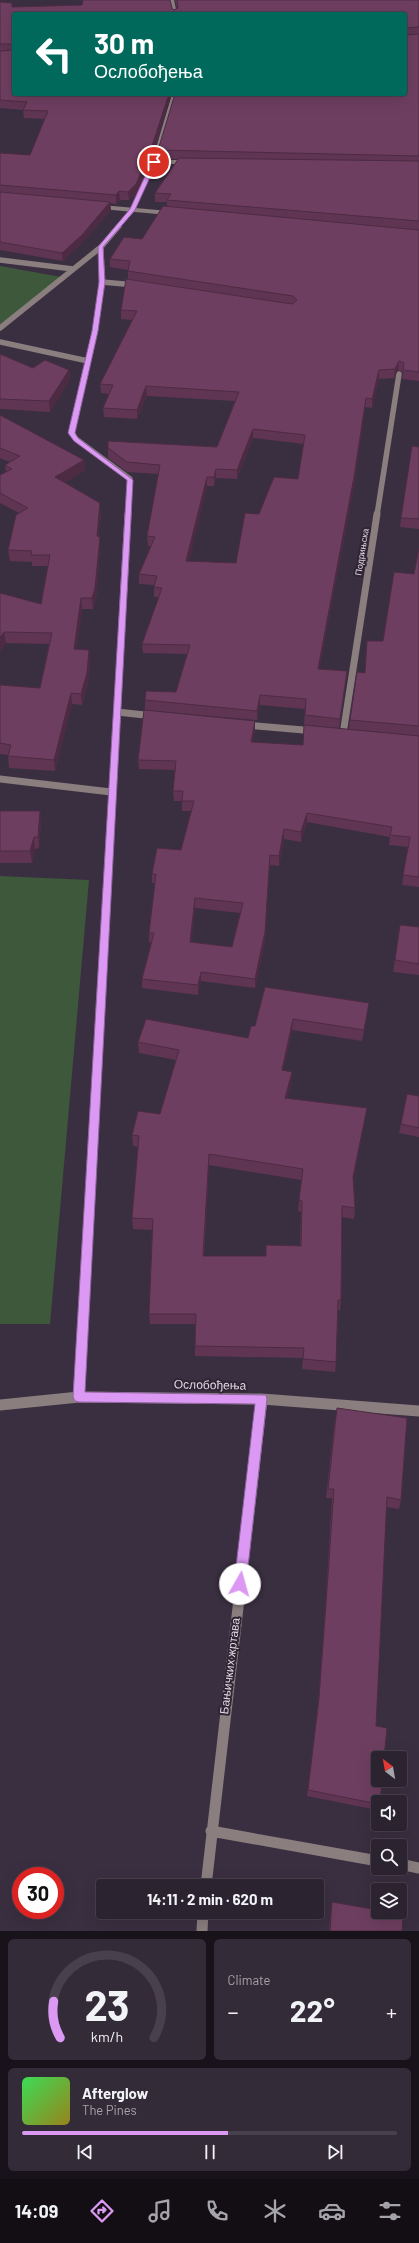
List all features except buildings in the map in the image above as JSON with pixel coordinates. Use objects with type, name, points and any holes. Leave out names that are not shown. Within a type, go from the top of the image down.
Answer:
[{"type":"street","points":[[172,0],[175,12]]},
{"type":"street","points":[[0,328],[101,247],[132,210],[154,162],[173,96]]},
{"type":"street","points":[[154,162],[193,162]]},
{"type":"street","points":[[94,206],[172,213]]},
{"type":"street","points":[[79,1397],[111,792],[130,480],[76,439],[72,433],[95,331],[102,282],[101,247]]},
{"type":"street","points":[[0,260],[73,269]]},
{"type":"street","points":[[102,282],[139,285]]},
{"type":"street","points":[[0,342],[88,362]]},
{"type":"street","name":"Подрињска","points":[[336,733],[347,734],[399,374]]},
{"type":"street","points":[[117,712],[164,717]]},
{"type":"street","points":[[234,724],[320,732]]},
{"type":"street","points":[[0,779],[111,792]]},
{"type":"street","name":"Ослобођења","points":[[0,1405],[79,1397],[262,1399],[419,1411]]},
{"type":"street","name":"Бањичких жртава","points":[[207,1879],[262,1399]]},
{"type":"street","points":[[211,1831],[371,1860]]},
{"type":"street","points":[[407,1865],[419,1868]]},
{"type":"street","points":[[202,1931],[203,1919]]},
{"type":"green space","points":[[0,266],[67,278],[0,326]]},
{"type":"green space","points":[[0,876],[89,880],[50,1324],[0,1324]]},
{"type":"route","points":[[154,162],[132,210],[101,247],[102,282],[95,331],[72,433],[76,439],[130,480],[111,792],[79,1397],[262,1399],[240,1584]]}]
